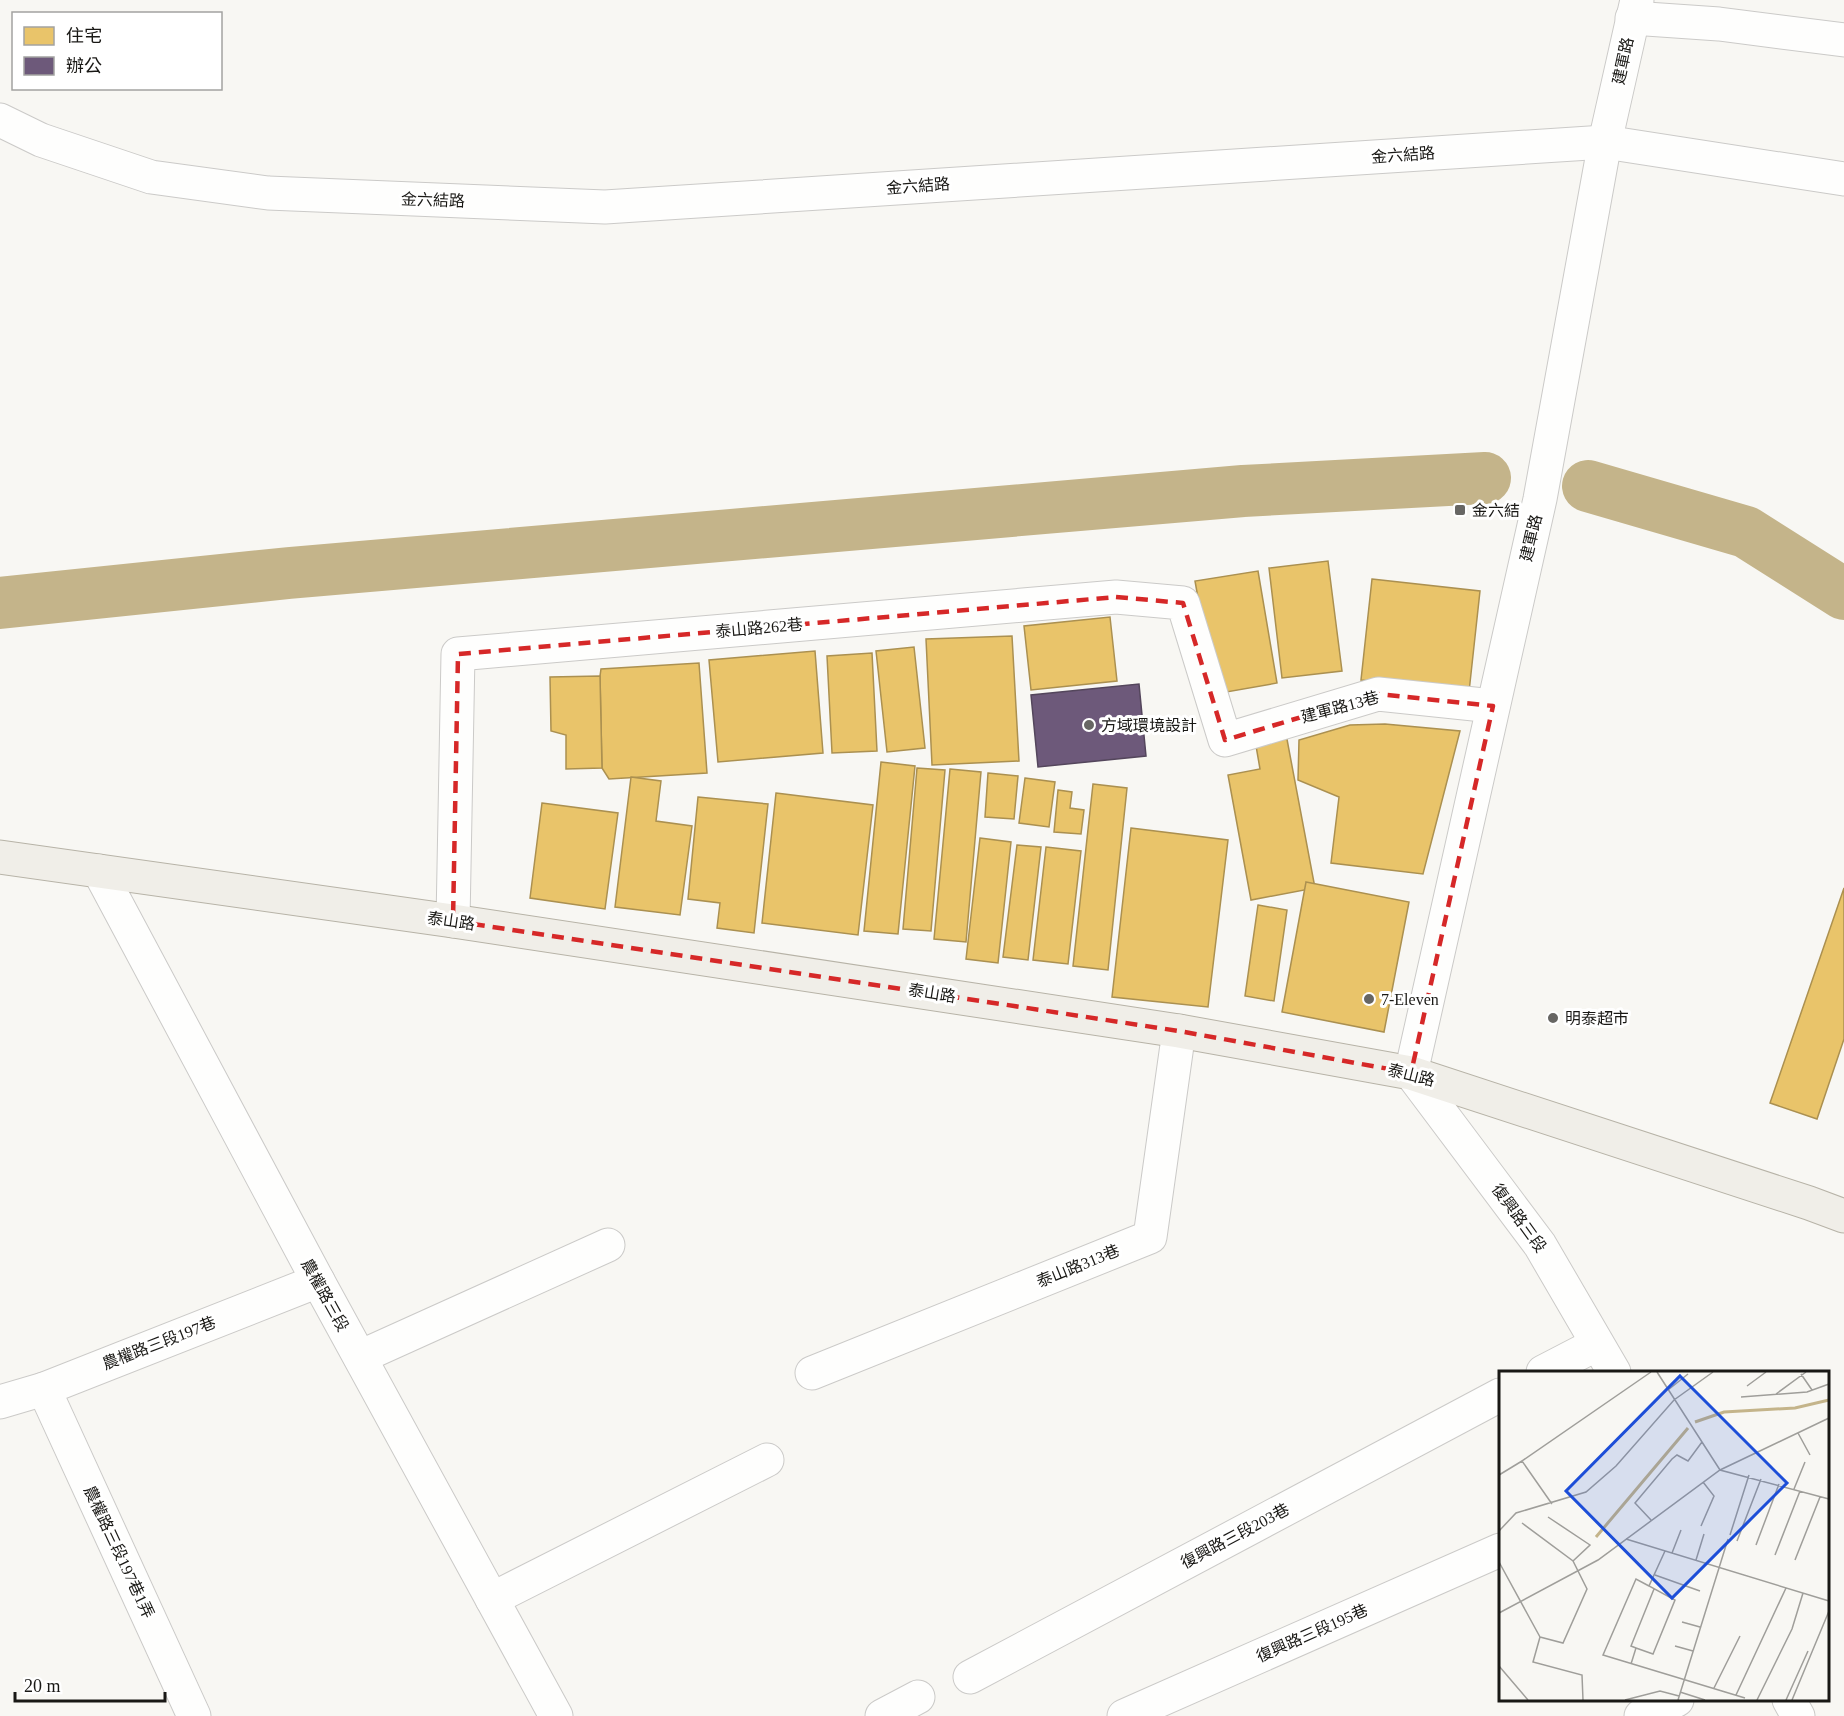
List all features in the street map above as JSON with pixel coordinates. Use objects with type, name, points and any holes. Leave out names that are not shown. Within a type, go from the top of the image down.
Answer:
[{"type":"main road","name":"泰山路","points":[[0,857],[453,921],[1179,1031],[1411,1073],[1844,1216]]},
{"type":"street","points":[[1634,9],[1719,24],[1844,39]]},
{"type":"street","name":"建軍路","points":[[1411,1073],[1540,499],[1605,142],[1634,9]]},
{"type":"street","name":"金六結路","points":[[0,120],[41,140],[151,177],[268,193],[605,207],[1605,142],[1844,179]]},
{"type":"street","name":"泰山路262巷","points":[[453,921],[458,654],[1116,597],[1184,603],[1226,740]]},
{"type":"street","name":"建軍路13巷","points":[[1226,740],[1378,694],[1493,706]]},
{"type":"street","name":"農權路三段","points":[[99,871],[318,1281],[556,1716]]},
{"type":"street","name":"泰山路313巷","points":[[812,1372],[1150,1237],[1179,1031]]},
{"type":"street","name":"復興路三段","points":[[1411,1073],[1540,1245],[1613,1371]]},
{"type":"street","points":[[360,1357],[608,1245]]},
{"type":"street","name":"農權路三段197巷","points":[[0,1402],[44,1389],[318,1281]]},
{"type":"street","points":[[1545,1371],[1597,1344]]},
{"type":"street","name":"農權路三段197巷1弄","points":[[44,1389],[194,1716]]},
{"type":"street","name":"復興路三段203巷","points":[[970,1677],[1499,1396]]},
{"type":"street","points":[[492,1599],[767,1460]]},
{"type":"street","name":"復興路三段195巷","points":[[1124,1716],[1499,1550]]},
{"type":"street","points":[[882,1716],[918,1697]]},
{"type":"street","points":[[1641,1716],[1675,1701]]},
{"type":"street","points":[[1790,1701],[1798,1716]]},
{"type":"highlighted area","points":[[1116,597],[1183,603],[1225,740],[1378,694],[1493,706],[1411,1073],[1179,1031],[453,921],[458,654]]},
{"type":"building: 住宅","points":[[1328,561],[1342,671],[1282,678],[1269,568]]},
{"type":"building: 住宅","points":[[1258,571],[1277,683],[1215,694],[1195,581]]},
{"type":"building: 住宅","points":[[1372,579],[1480,591],[1469,692],[1361,680]]},
{"type":"building: 住宅","points":[[1110,617],[1117,681],[1031,690],[1024,626]]},
{"type":"building: 住宅","points":[[1012,636],[1019,761],[932,765],[926,639]]},
{"type":"building: 住宅","points":[[914,647],[925,748],[887,752],[876,651]]},
{"type":"building: 住宅","points":[[815,651],[823,753],[718,762],[709,660]]},
{"type":"building: 住宅","points":[[872,653],[877,751],[832,753],[827,656]]},
{"type":"building: 住宅","points":[[699,663],[707,773],[609,779],[602,768],[601,669]]},
{"type":"building: 住宅","points":[[600,676],[602,768],[566,769],[566,735],[551,731],[550,677]]},
{"type":"building: 住宅","points":[[1385,724],[1460,731],[1423,874],[1331,863],[1339,797],[1298,780],[1299,740],[1350,725]]},
{"type":"building: 住宅","points":[[1286,734],[1315,888],[1251,900],[1228,775],[1260,769],[1255,740]]},
{"type":"building: 住宅","points":[[881,762],[915,766],[898,934],[864,931]]},
{"type":"building: 住宅","points":[[917,768],[945,770],[931,931],[903,929]]},
{"type":"building: 住宅","points":[[950,769],[981,772],[966,942],[934,939]]},
{"type":"building: 住宅","points":[[988,773],[1018,776],[1014,819],[985,817]]},
{"type":"building: 住宅","points":[[631,777],[661,781],[656,821],[692,826],[680,915],[615,907]]},
{"type":"building: 住宅","points":[[1025,778],[1055,782],[1049,827],[1019,823]]},
{"type":"building: 住宅","points":[[1093,784],[1127,788],[1108,970],[1073,966]]},
{"type":"building: 住宅","points":[[1058,790],[1072,792],[1070,808],[1084,810],[1081,834],[1054,832]]},
{"type":"building: 住宅","points":[[776,793],[873,805],[858,935],[762,923]]},
{"type":"building: 住宅","points":[[698,797],[768,804],[754,933],[717,928],[720,903],[688,899]]},
{"type":"building: 住宅","points":[[542,803],[618,813],[605,909],[530,898]]},
{"type":"building: 住宅","points":[[1131,828],[1228,840],[1208,1007],[1112,997]]},
{"type":"building: 住宅","points":[[980,838],[1011,842],[998,963],[966,959]]},
{"type":"building: 住宅","points":[[1017,845],[1041,847],[1028,960],[1003,957]]},
{"type":"building: 住宅","points":[[1046,847],[1081,851],[1068,964],[1033,960]]},
{"type":"building: 住宅","points":[[1306,882],[1409,902],[1384,1032],[1282,1012]]},
{"type":"building: 住宅","points":[[1844,888],[1844,1039],[1817,1119],[1770,1103]]},
{"type":"building: 住宅","points":[[1258,905],[1287,910],[1274,1001],[1245,996]]},
{"type":"building: 辦公","name":"方域環境設計","points":[[1139,684],[1146,756],[1038,767],[1031,695]]},
{"type":"waterway","points":[[0,603],[289,573],[1243,491],[1485,478]]},
{"type":"waterway","points":[[1588,486],[1746,532],[1844,594]]},
{"type":"place","name":"金六結","points":[[1460,510]]},
{"type":"place","name":"方域環境設計","points":[[1089,725]]},
{"type":"place","name":"7-Eleven","points":[[1369,999]]},
{"type":"place","name":"明泰超市","points":[[1553,1018]]}]
